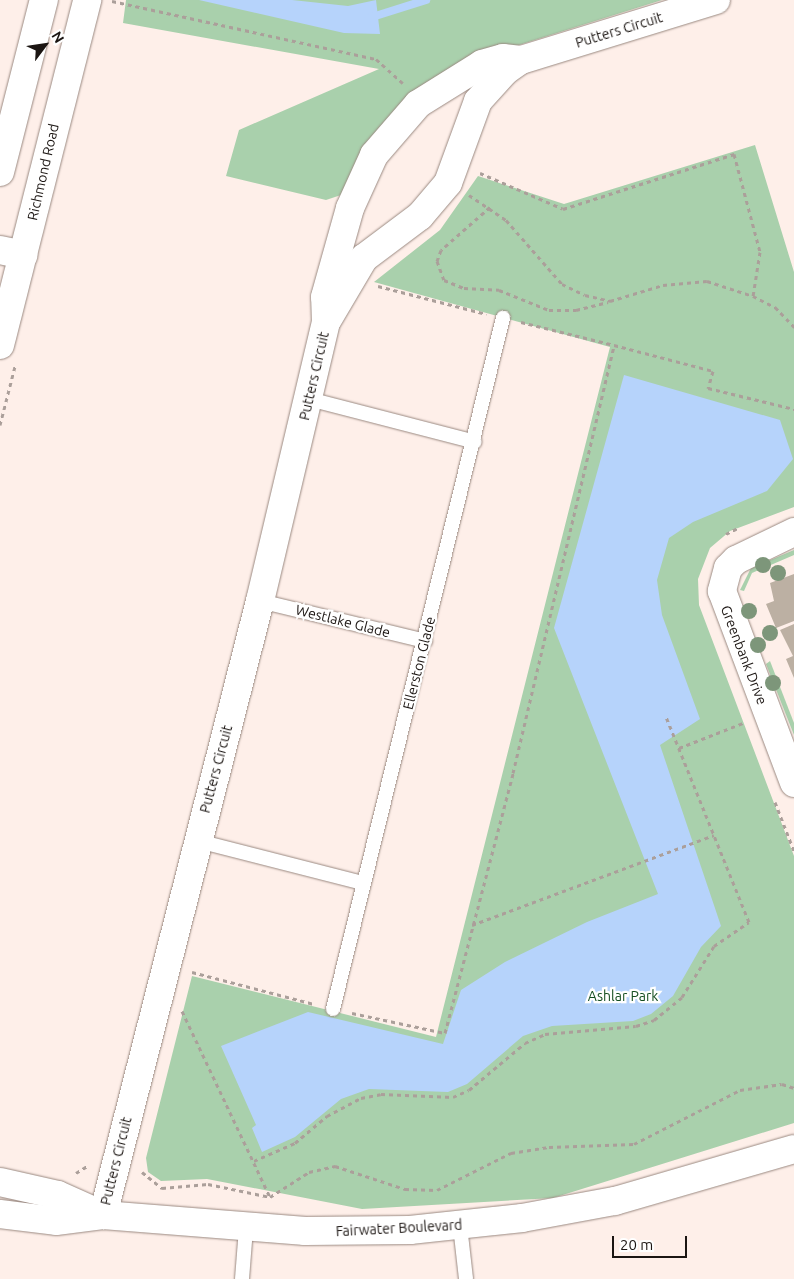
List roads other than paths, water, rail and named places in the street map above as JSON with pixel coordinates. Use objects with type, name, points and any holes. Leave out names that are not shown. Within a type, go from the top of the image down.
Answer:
[{"type":"street","points":[[0,172],[44,0]]},
{"type":"street","name":"Richmond Road","points":[[0,345],[12,253],[99,0]]},
{"type":"street","name":"Putters Circuit","points":[[326,322],[364,258],[435,200],[460,160],[478,101],[491,83],[522,60],[716,0]]},
{"type":"street","name":"Putters Circuit","points":[[104,1215],[260,601],[326,322],[325,297],[350,208],[385,139],[418,104],[456,77],[503,58],[522,60]]},
{"type":"street","name":"Greenbank Drive","points":[[794,532],[736,560],[728,568],[722,591],[794,783]]},
{"type":"street","name":"Fairwater Boulevard","points":[[0,1182],[58,1194],[104,1215],[246,1228],[357,1231],[460,1226],[615,1201],[794,1149]]},
{"type":"street","points":[[0,1214],[56,1221],[104,1215]]},
{"type":"lane","name":"Ellerston Glade","points":[[333,1009],[475,442],[503,318]]},
{"type":"lane","points":[[309,400],[475,442]]},
{"type":"lane","name":"Westlake Glade","points":[[260,601],[425,641]]},
{"type":"lane","points":[[198,841],[364,883]]},
{"type":"lane","points":[[460,1226],[466,1279]]},
{"type":"lane","points":[[242,1279],[246,1228]]},
{"type":"water","points":[[199,0],[292,0],[348,6],[376,0],[380,34],[344,33]]},
{"type":"water","points":[[624,375],[780,420],[793,459],[767,491],[693,522],[669,538],[657,580],[662,615],[700,719],[660,745],[721,926],[701,947],[673,996],[651,1014],[633,1021],[552,1026],[523,1036],[467,1084],[448,1092],[369,1089],[341,1099],[295,1137],[262,1152],[252,1128],[256,1125],[221,1046],[308,1012],[443,1044],[461,990],[505,962],[587,922],[658,894],[554,628]]},
{"type":"waterway","points":[[369,18],[426,0]]},
{"type":"park label","name":"Ashlar Park","points":[[623,996]]}]
